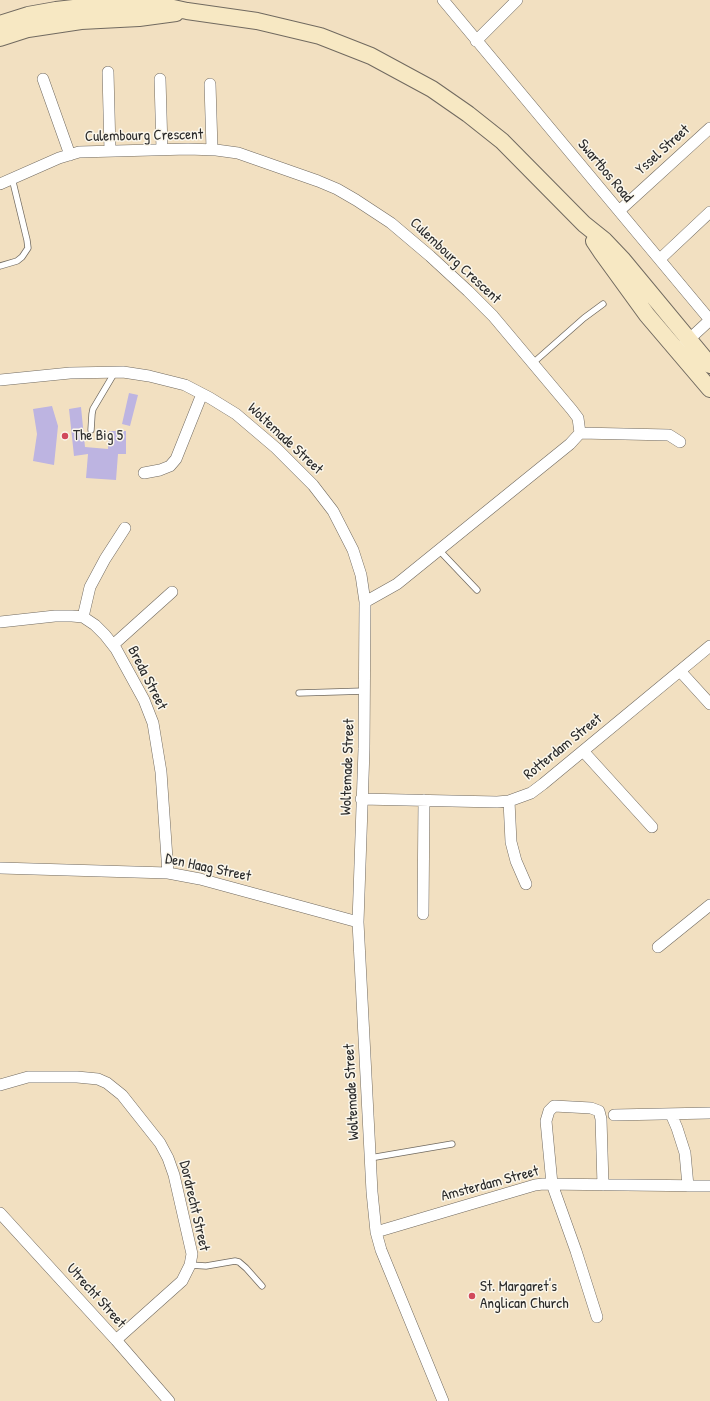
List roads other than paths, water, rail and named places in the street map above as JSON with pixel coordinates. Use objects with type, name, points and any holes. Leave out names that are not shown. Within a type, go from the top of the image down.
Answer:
[{"type":"main road","points":[[1,32],[81,21],[139,18],[187,11],[257,21],[320,36],[378,60],[432,89],[502,140],[584,224],[604,240],[623,260],[710,365]]},
{"type":"main road","points":[[584,224],[602,254],[647,315],[710,389]]},
{"type":"street","name":"Swartbos Road","points":[[443,0],[710,320]]},
{"type":"street","points":[[476,41],[517,0]]},
{"type":"street","points":[[108,72],[110,151]]},
{"type":"street","points":[[43,79],[70,154]]},
{"type":"street","points":[[160,79],[162,149]]},
{"type":"street","points":[[210,84],[212,149]]},
{"type":"street","name":"Yssel Street","points":[[619,211],[710,128]]},
{"type":"street","name":"Culembourg Crescent","points":[[0,184],[59,158],[79,152],[162,149],[212,149],[238,154],[318,181],[350,197],[391,222],[468,291],[493,316],[578,418],[580,433]]},
{"type":"street","points":[[660,259],[710,212]]},
{"type":"street","points":[[677,350],[710,320]]},
{"type":"street","name":"Woltemade Street","points":[[0,380],[70,372],[123,372],[149,376],[185,385],[241,419],[276,448],[313,485],[333,511],[353,550],[361,575],[366,602],[365,691],[358,922],[370,1158],[376,1232],[381,1250],[443,1401]]},
{"type":"street","points":[[144,473],[160,470],[170,466],[176,459],[202,394]]},
{"type":"street","points":[[366,602],[397,584],[570,444],[580,433],[669,435],[680,442]]},
{"type":"street","points":[[83,618],[90,587],[125,528]]},
{"type":"street","points":[[113,645],[172,592]]},
{"type":"street","name":"Breda Street","points":[[0,622],[55,616],[72,616],[83,618],[95,624],[113,645],[144,700],[153,723],[161,772],[168,873]]},
{"type":"street","name":"Rotterdam Street","points":[[361,798],[498,802],[509,801],[531,793],[544,784],[710,646]]},
{"type":"street","points":[[680,670],[710,704]]},
{"type":"street","points":[[583,751],[652,827]]},
{"type":"street","points":[[423,914],[424,800]]},
{"type":"street","points":[[509,801],[511,842],[516,861],[526,884]]},
{"type":"street","name":"Den Haag Street","points":[[0,868],[168,873],[200,879],[358,922]]},
{"type":"street","points":[[658,947],[710,905]]},
{"type":"street","name":"Dordrecht Street","points":[[0,1086],[28,1077],[77,1077],[98,1079],[107,1083],[122,1095],[160,1143],[168,1158],[176,1182],[192,1254],[190,1266],[182,1281],[116,1340]]},
{"type":"street","points":[[597,1317],[576,1251],[552,1184],[546,1120],[549,1111],[554,1106],[595,1108],[599,1111],[603,1185]]},
{"type":"street","points":[[614,1115],[710,1113]]},
{"type":"street","points":[[671,1114],[685,1153],[688,1186]]},
{"type":"street","name":"Amsterdam Street","points":[[376,1232],[527,1187],[543,1184],[710,1186]]},
{"type":"street","name":"Utrecht Street","points":[[0,1213],[116,1340],[169,1401]]},
{"type":"lane","points":[[0,266],[17,261],[22,257],[28,248],[28,240],[12,178]]},
{"type":"lane","points":[[532,363],[584,318],[603,304]]},
{"type":"lane","points":[[91,430],[93,409],[115,372]]},
{"type":"lane","points":[[439,550],[476,590]]},
{"type":"lane","points":[[299,693],[365,691]]},
{"type":"lane","points":[[370,1158],[452,1144]]},
{"type":"lane","points":[[190,1266],[206,1266],[239,1262],[262,1286]]},
{"type":"place","name":"The Big 5","points":[[65,436]]},
{"type":"place","name":"St. Margaret's Anglican Church","points":[[472,1296]]}]
